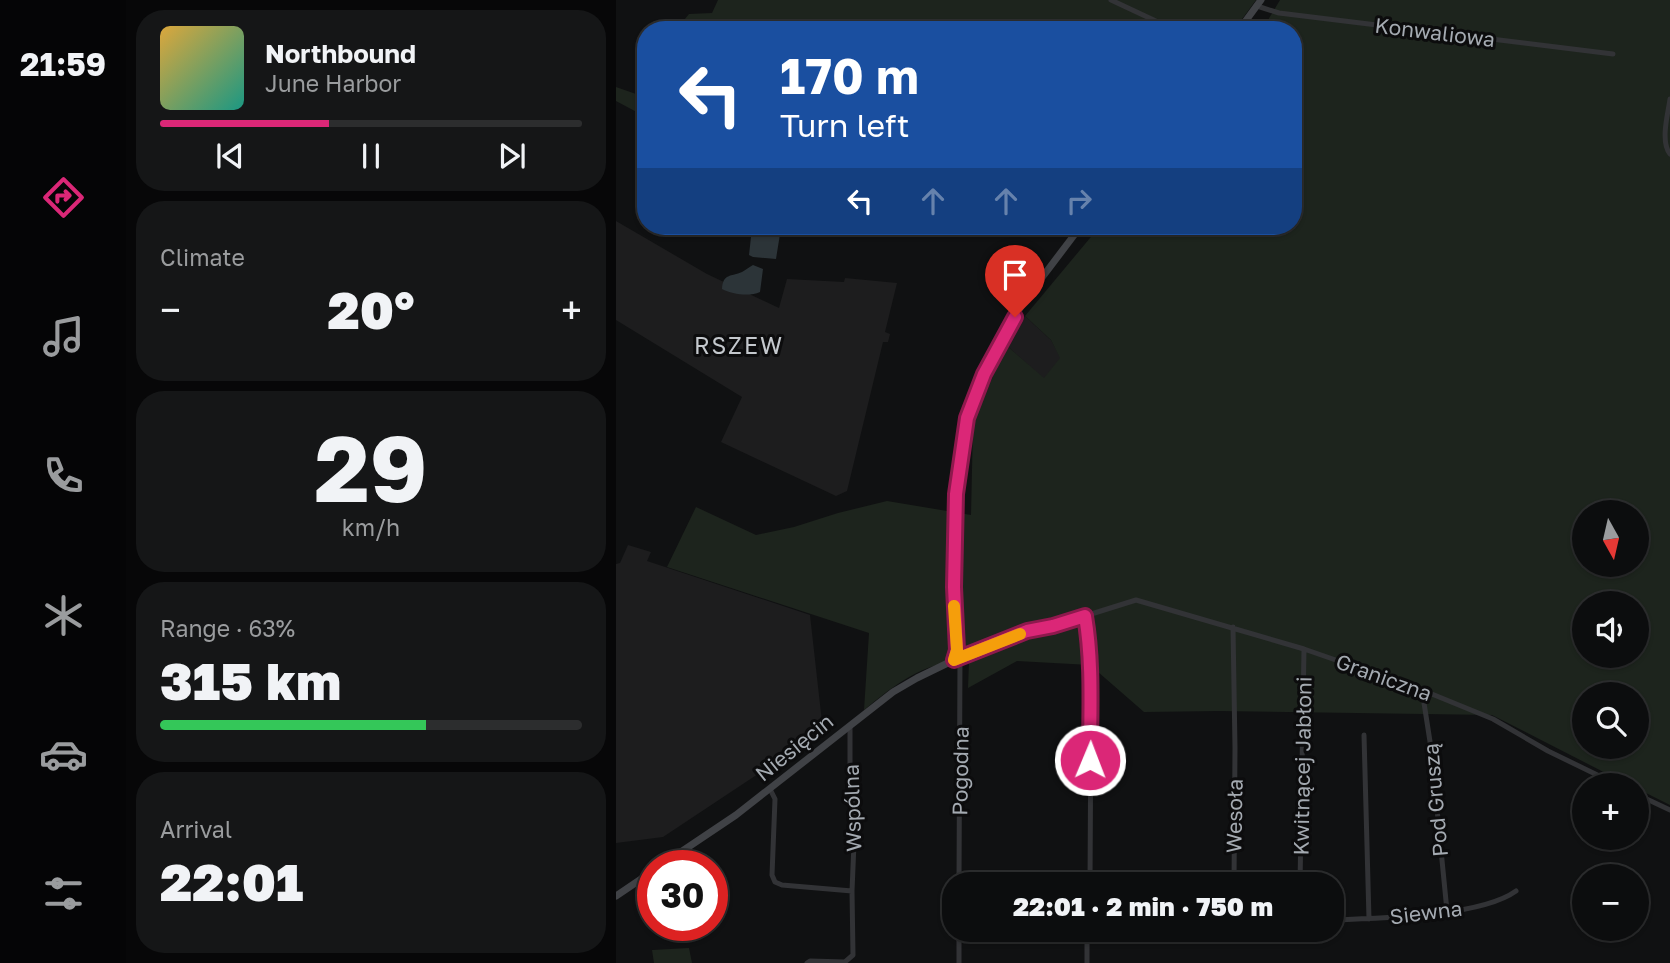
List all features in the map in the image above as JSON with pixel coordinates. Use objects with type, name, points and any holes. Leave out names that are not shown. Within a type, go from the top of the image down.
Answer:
[{"type":"street","points":[[1111,0],[1156,21]]},
{"type":"street","points":[[1246,21],[1259,3]]},
{"type":"street","name":"Konwaliowa","points":[[1259,3],[1279,13],[1613,54]]},
{"type":"street","points":[[1670,99],[1665,142],[1666,150],[1670,154]]},
{"type":"street","points":[[1075,235],[1025,300],[1000,341],[969,407],[956,494],[954,587],[957,659],[1027,631],[1085,616],[1091,707],[1090,872]]},
{"type":"street","name":"Graniczna","points":[[1085,616],[1136,600],[1233,627],[1422,690],[1493,719],[1593,773]]},
{"type":"street","name":"Wesoła","points":[[1233,627],[1234,872]]},
{"type":"street","name":"Kwitnącej Jabłoni","points":[[1300,872],[1304,649]]},
{"type":"street","name":"Niesięcin","points":[[683,850],[770,789],[910,681],[957,659]]},
{"type":"street","name":"Pogodna","points":[[957,659],[959,872]]},
{"type":"street","name":"Pod Gruszą","points":[[1422,690],[1431,748],[1447,911]]},
{"type":"street","name":"Wspólna","points":[[807,963],[845,961],[853,955],[855,819],[850,776],[850,725]]},
{"type":"street","points":[[1364,736],[1369,919]]},
{"type":"street","points":[[770,789],[775,799],[772,875],[775,882],[782,885],[852,891]]},
{"type":"street","points":[[1649,800],[1670,810]]},
{"type":"street","points":[[616,896],[637,882]]},
{"type":"street","name":"Siewna","points":[[1344,920],[1447,911],[1484,905],[1516,891]]},
{"type":"street","points":[[959,942],[959,963]]},
{"type":"street","points":[[1087,942],[1087,963]]},
{"type":"shaded area","points":[[718,0],[1256,0],[1241,21],[683,21],[689,14],[712,13]]},
{"type":"shaded area","points":[[1280,0],[1670,0],[1670,805],[1649,794],[1649,773],[1606,773],[1578,759],[1649,759],[1649,682],[1572,682],[1572,756],[1492,715],[1144,712],[1090,665],[1017,661],[968,688],[969,662],[953,662],[912,675],[864,710],[869,633],[667,567],[696,507],[756,535],[887,501],[971,515],[973,424],[1006,345],[1044,378],[1060,358],[1051,340],[1025,316],[1092,235],[1302,235],[1302,21],[1267,21]]},
{"type":"shaded area","points":[[616,87],[637,94],[637,112],[616,101]]},
{"type":"shaded area","points":[[616,221],[707,274],[779,308],[787,279],[844,282],[845,278],[897,283],[885,332],[890,334],[888,342],[883,342],[847,491],[836,496],[721,442],[742,397],[616,320]]},
{"type":"shaded area","points":[[751,235],[780,235],[776,259],[749,255]]},
{"type":"shaded area","points":[[753,265],[763,269],[760,292],[741,294],[722,289],[728,276]]},
{"type":"shaded area","points":[[1025,316],[1051,340],[1061,358],[1044,379],[1006,345]]},
{"type":"shaded area","points":[[628,545],[651,552],[647,561],[810,615],[823,731],[663,837],[616,843],[616,564],[620,563]]},
{"type":"shaded area","points":[[689,948],[692,963],[654,963],[652,950]]},
{"type":"slow traffic","points":[[954,606],[957,650],[954,660],[1020,634]]},
{"type":"district","name":"RSZEW","points":[[739,345]]},
{"type":"route","points":[[1015,317],[984,374],[967,418],[957,475],[954,587],[957,650],[954,660],[1027,631],[1085,616],[1091,707],[1090,760]]}]
